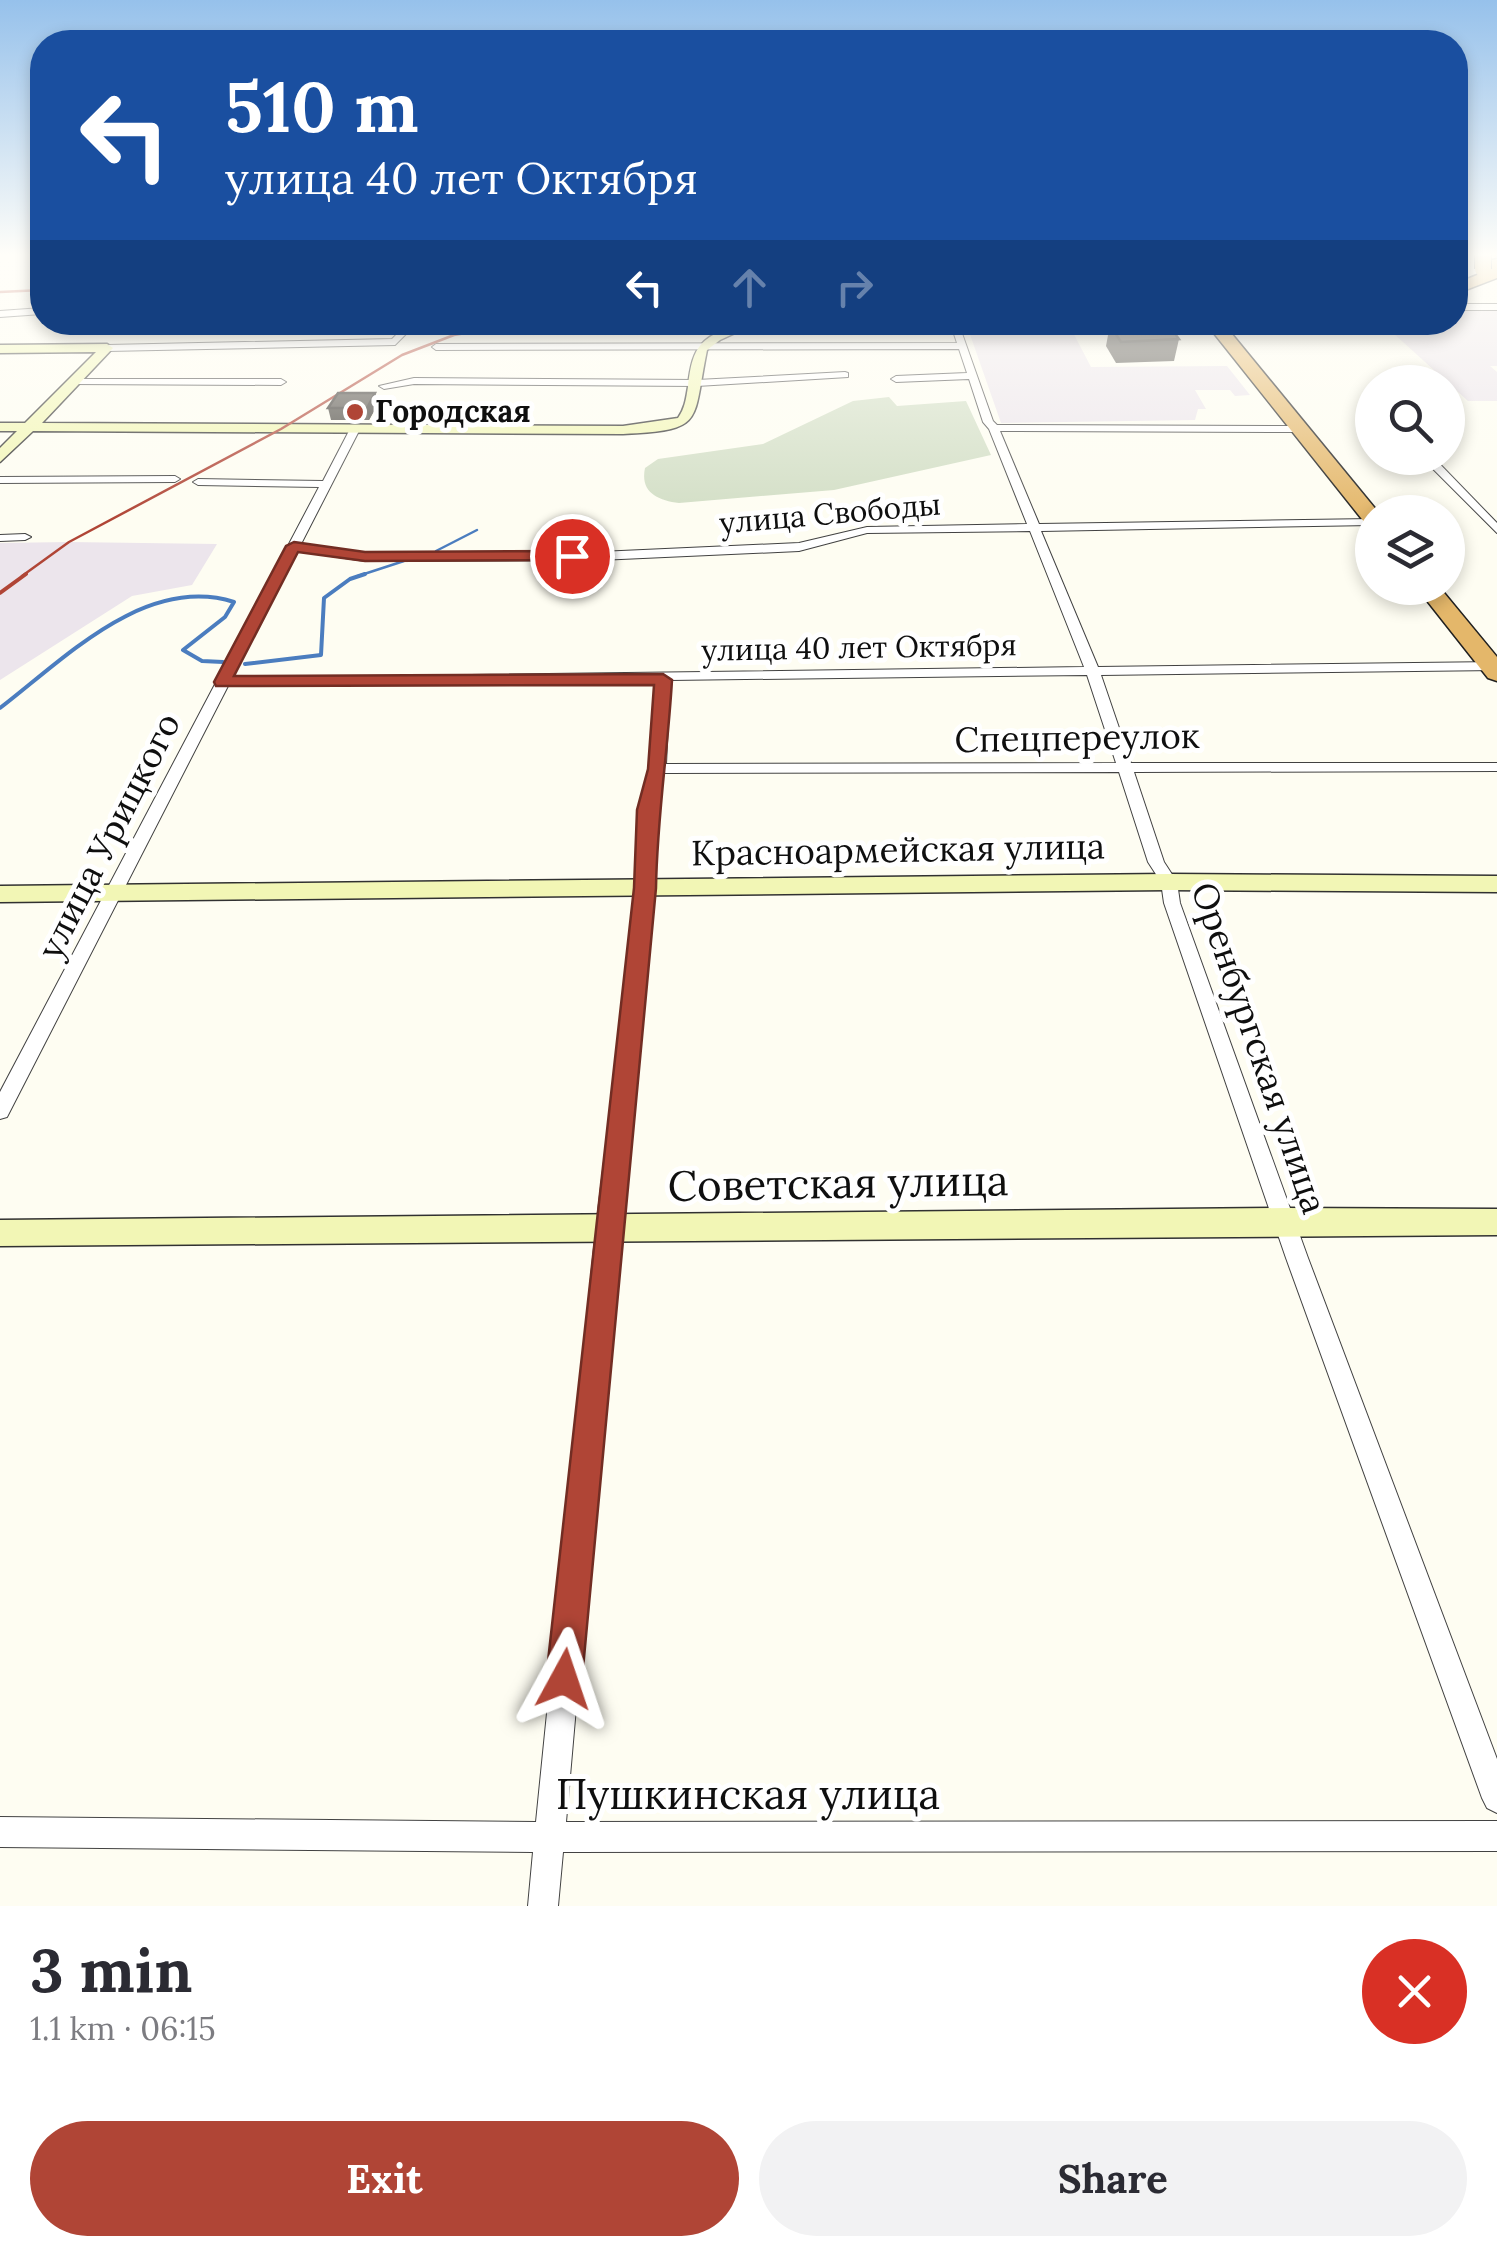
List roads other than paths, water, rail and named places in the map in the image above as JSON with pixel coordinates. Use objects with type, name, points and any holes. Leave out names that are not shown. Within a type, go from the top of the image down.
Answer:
[{"type":"highway","points":[[1228,342],[1355,499]]},
{"type":"highway","points":[[1442,605],[1495,669]]},
{"type":"street","points":[[0,349],[395,342]]},
{"type":"street","points":[[0,426],[623,430],[668,426],[692,414],[701,349],[709,342]]},
{"type":"street","name":"Оренбургская улица","points":[[961,342],[988,422],[994,428],[1093,672],[1156,862],[1168,882],[1172,904],[1285,1220],[1497,1798]]},
{"type":"street","points":[[436,347],[963,346]]},
{"type":"street","points":[[0,457],[107,348]]},
{"type":"street","points":[[384,386],[414,381],[697,383],[845,375]]},
{"type":"street","points":[[896,379],[974,376]]},
{"type":"street","points":[[75,382],[281,382]]},
{"type":"street","points":[[994,428],[1299,428]]},
{"type":"street","name":"улица Урицкого","points":[[0,1111],[354,429]]},
{"type":"street","points":[[1444,475],[1497,530]]},
{"type":"street","points":[[0,480],[175,479]]},
{"type":"street","points":[[198,482],[326,484]]},
{"type":"street","name":"улица Свободы","points":[[294,546],[365,557],[598,556],[668,550],[787,548],[866,530],[1355,521]]},
{"type":"street","points":[[0,538],[25,537]]},
{"type":"street","name":"улица 40 лет Октября","points":[[223,682],[1495,669]]},
{"type":"street","points":[[543,1906],[607,1228],[645,888],[647,810],[658,769],[663,680]]},
{"type":"street","name":"Спецпереулок","points":[[658,769],[1497,768]]},
{"type":"street","name":"Красноармейская улица","points":[[0,894],[1168,882],[1497,884]]},
{"type":"street","name":"Советская улица","points":[[0,1232],[1285,1220],[1497,1222]]},
{"type":"street","name":"Пушкинская улица","points":[[0,1832],[1497,1836]]},
{"type":"waterway","points":[[436,551],[477,530]]},
{"type":"waterway","points":[[358,576],[404,561]]},
{"type":"waterway","points":[[245,664],[321,655],[324,598],[350,579],[365,574]]},
{"type":"waterway","points":[[0,708],[107,626],[169,600],[201,597],[234,602],[225,617],[183,650],[202,661],[223,662]]},
{"type":"railway","points":[[22,576],[69,542],[281,429],[402,355],[436,342]]},
{"type":"railway","points":[[0,593],[26,574]]},
{"type":"place","name":"Городская","points":[[355,412]]}]
